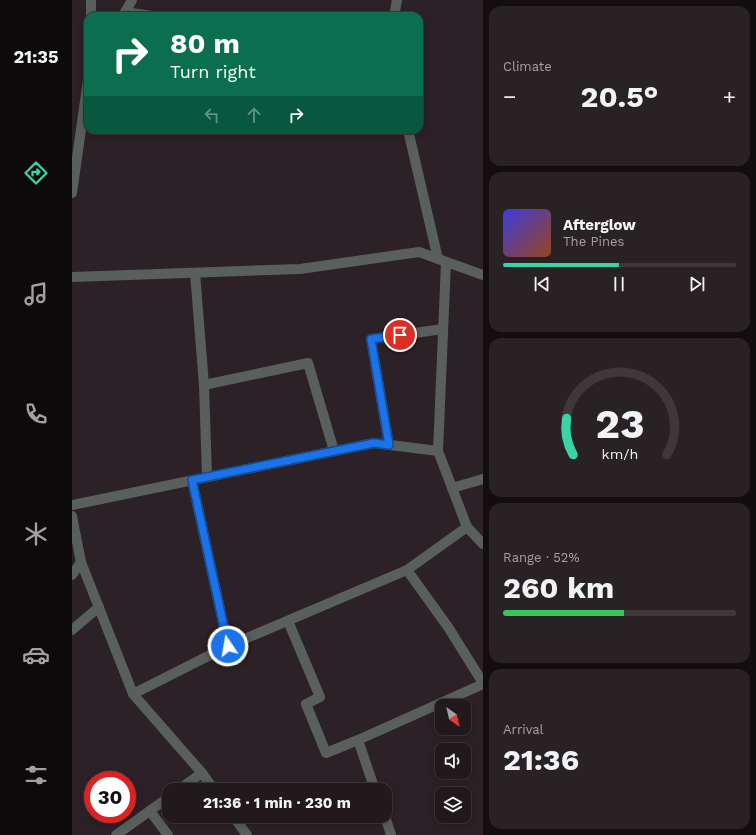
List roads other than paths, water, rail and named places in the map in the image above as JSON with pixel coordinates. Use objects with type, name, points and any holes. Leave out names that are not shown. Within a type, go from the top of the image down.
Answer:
[{"type":"street","points":[[90,0],[91,12]]},
{"type":"street","points":[[125,12],[132,0]]},
{"type":"street","points":[[395,12],[397,0]]},
{"type":"street","points":[[72,193],[84,116]]},
{"type":"street","points":[[409,134],[442,260],[443,329],[438,450],[467,527],[483,544]]},
{"type":"street","points":[[72,277],[300,269],[419,252],[483,275]]},
{"type":"street","points":[[195,273],[204,385],[207,477]]},
{"type":"street","points":[[389,445],[371,339],[443,329]]},
{"type":"street","points":[[204,385],[308,363],[334,451]]},
{"type":"street","points":[[72,505],[374,443],[438,450]]},
{"type":"street","points":[[452,488],[483,479]]},
{"type":"street","points":[[192,480],[228,646]]},
{"type":"street","points":[[72,516],[81,562],[133,694],[209,783]]},
{"type":"street","points":[[133,694],[228,646],[407,570],[467,527]]},
{"type":"street","points":[[73,572],[81,562]]},
{"type":"street","points":[[288,621],[320,697],[306,704],[326,753],[483,684],[448,627],[407,570]]},
{"type":"street","points":[[72,630],[99,607]]},
{"type":"street","points":[[358,740],[373,783]]},
{"type":"street","points":[[188,783],[202,773]]},
{"type":"street","points":[[116,835],[162,802]]},
{"type":"street","points":[[150,811],[168,835]]},
{"type":"street","points":[[238,823],[246,835]]},
{"type":"street","points":[[387,823],[391,835]]}]
